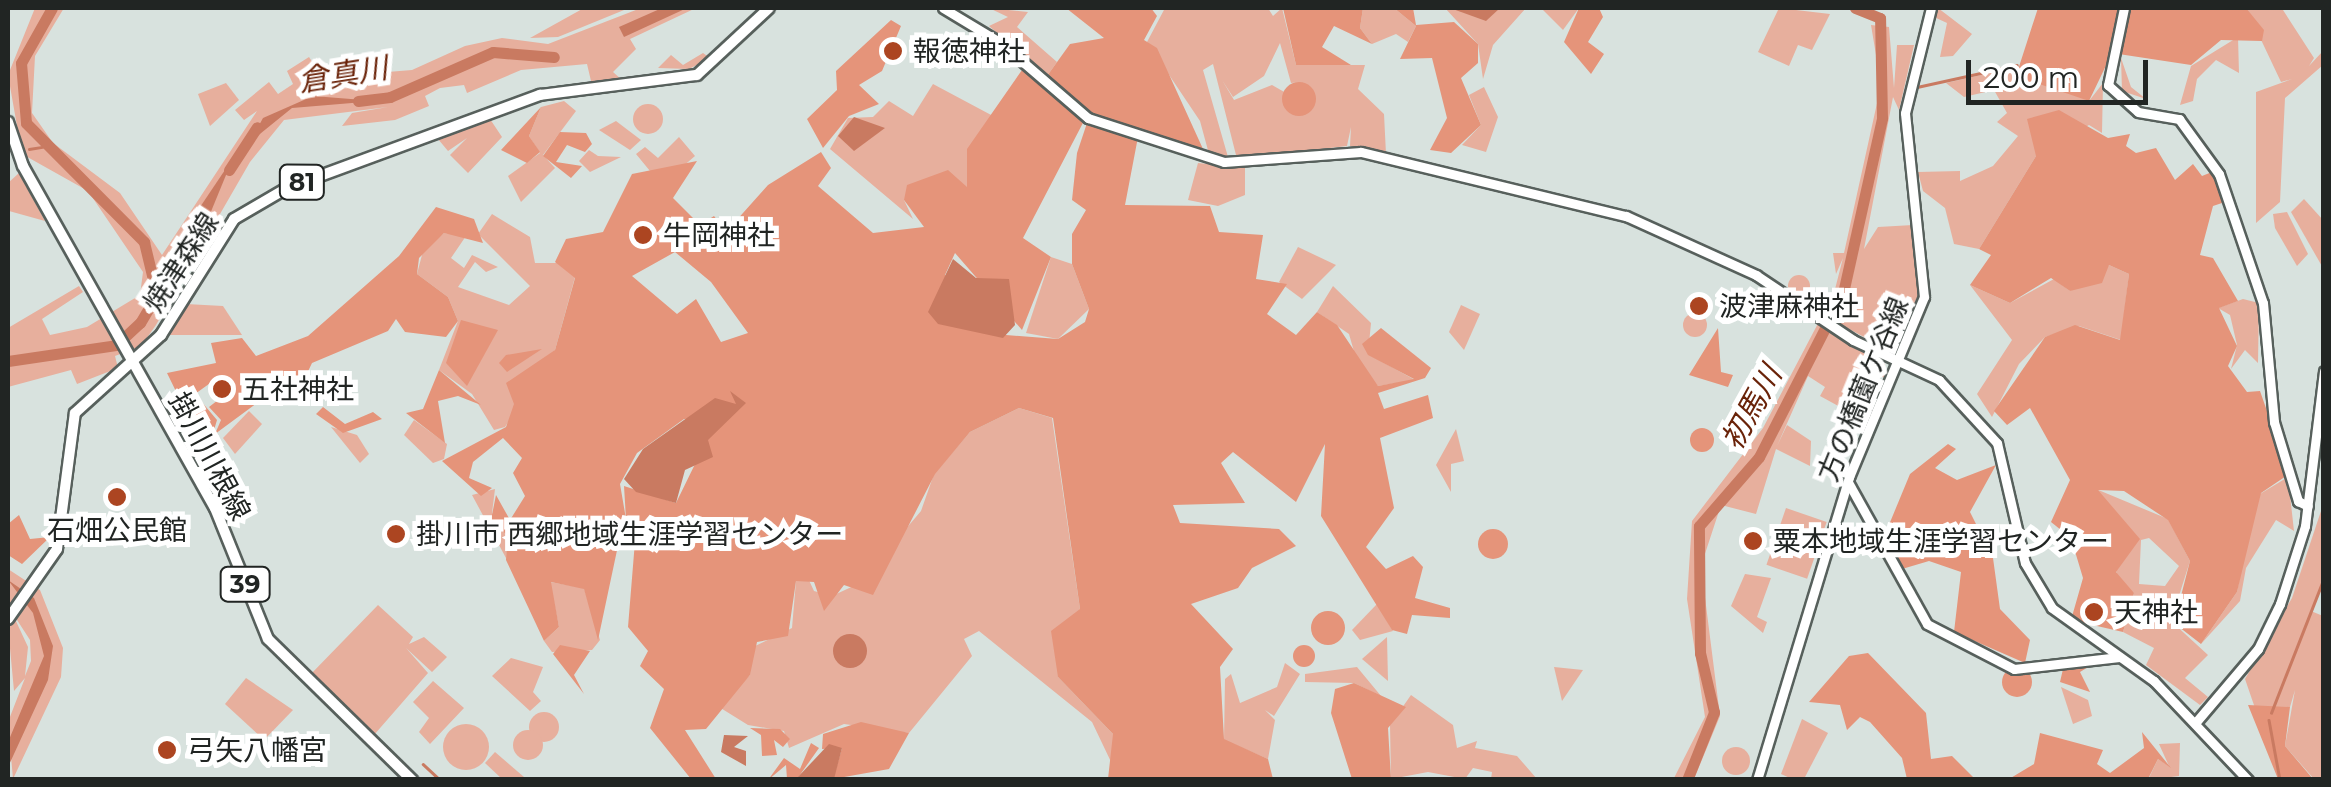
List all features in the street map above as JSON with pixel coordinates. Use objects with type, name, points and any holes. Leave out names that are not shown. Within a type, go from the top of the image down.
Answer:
[{"type":"main road","name":"焼津森線","points":[[8,619],[35,584],[60,538],[75,413],[135,365],[225,229],[265,197],[540,96],[696,75],[769,8]]},
{"type":"main road","name":"掛川川根線","points":[[8,122],[15,148],[215,508],[272,646],[412,780]]},
{"type":"street","points":[[943,8],[1001,43],[1088,118],[1224,162],[1361,152],[1626,216],[1756,275],[1979,415],[2003,457],[2036,588],[2072,628],[2119,657],[2196,722],[2248,780]]},
{"type":"street","name":"方の橋薗ケ谷線","points":[[1758,780],[1848,482],[1900,362],[1925,291],[1905,113],[1931,8]]},
{"type":"street","points":[[2124,8],[2108,85],[2138,112],[2179,119],[2218,174],[2263,303],[2268,402],[2298,501],[2308,506]]},
{"type":"street","points":[[2196,722],[2268,630],[2308,506],[2324,371]]},
{"type":"street","points":[[1848,482],[1927,624],[2014,668],[2119,657]]},
{"type":"shaded area","points":[[35,8],[64,8],[35,56],[32,113],[53,143],[120,193],[162,255],[257,111],[244,120],[235,110],[269,82],[278,94],[293,84],[287,71],[309,57],[324,80],[346,81],[342,59],[354,59],[363,74],[412,70],[465,46],[502,38],[548,44],[641,8],[696,8],[630,39],[636,49],[613,72],[622,80],[591,81],[587,64],[521,70],[467,93],[464,85],[440,88],[425,96],[429,106],[395,120],[342,126],[352,113],[388,107],[284,120],[250,162],[141,346],[115,356],[118,368],[77,384],[71,370],[8,387],[8,328],[79,286],[83,292],[42,319],[50,335],[87,327],[140,295],[143,272],[88,191],[22,154],[8,75]]},
{"type":"shaded area","points":[[584,8],[629,8],[558,37],[530,38]]},
{"type":"shaded area","points":[[662,8],[687,8],[624,37],[619,27]]},
{"type":"shaded area","points":[[989,8],[1028,12],[1017,27],[1057,62],[1047,76],[989,26],[1008,17]]},
{"type":"shaded area","points":[[1066,8],[1151,8],[1157,16],[1144,40],[1157,48],[1203,149],[1101,119],[1053,88],[1047,76],[1070,44],[1104,38]]},
{"type":"shaded area","points":[[1165,8],[1268,8],[1273,16],[1282,8],[1296,65],[1365,65],[1358,89],[1384,114],[1386,154],[1350,146],[1351,127],[1347,146],[1237,159],[1213,64],[1203,70],[1228,157],[1209,154],[1200,121],[1147,42]],"holes":[[[1280,43],[1291,83],[1300,82],[1286,93],[1272,85],[1234,100],[1222,80],[1233,97],[1264,76]]]},
{"type":"shaded area","points":[[1283,8],[1363,8],[1360,28],[1372,44],[1334,26],[1322,47],[1351,65],[1296,65]]},
{"type":"shaded area","points":[[1363,8],[1394,8],[1416,26],[1408,42],[1396,34],[1372,44],[1360,28]]},
{"type":"shaded area","points":[[1394,8],[1413,8],[1416,25],[1454,22],[1478,44],[1478,63],[1461,78],[1481,125],[1451,153],[1430,150],[1447,118],[1432,58],[1400,59],[1416,26]]},
{"type":"shaded area","points":[[1445,8],[1526,8],[1493,45],[1483,79],[1478,44]]},
{"type":"shaded area","points":[[1450,8],[1500,8],[1486,21]]},
{"type":"shaded area","points":[[1541,8],[1579,8],[1563,30]]},
{"type":"shaded area","points":[[1579,8],[1599,8],[1603,17],[1588,42],[1604,54],[1591,74],[1564,42]]},
{"type":"shaded area","points":[[1779,8],[1830,14],[1812,50],[1798,45],[1789,66],[1758,52]]},
{"type":"shaded area","points":[[1938,8],[1972,34],[1953,56],[1940,57],[1947,23],[1934,17]]},
{"type":"shaded area","points":[[2038,8],[2246,8],[2264,30],[2262,41],[2221,40],[2191,65],[2112,53],[2089,101],[2016,76]]},
{"type":"shaded area","points":[[2246,8],[2283,10],[2314,58],[2309,66],[2323,51],[2323,65],[2285,98],[2280,202],[2256,223],[2256,92],[2292,79],[2281,82]]},
{"type":"shaded area","points":[[891,20],[901,26],[882,71],[859,85],[879,104],[849,116],[823,148],[807,119],[837,90],[836,71]]},
{"type":"shaded area","points":[[1871,25],[1889,27],[1894,88],[1897,45],[1914,45],[1899,110],[1893,97],[1864,249],[1878,227],[1913,225],[1920,292],[1890,351],[1836,322],[1831,331],[1885,364],[1885,378],[1868,370],[1853,395],[1873,406],[1864,420],[1820,396],[1825,387],[1808,376],[1777,446],[1787,425],[1811,441],[1810,466],[1776,449],[1756,514],[1721,505],[1701,566],[1720,716],[1694,779],[1673,780],[1705,717],[1687,599],[1692,521],[1763,428],[1834,293],[1843,258],[1836,274],[1833,253],[1844,253],[1881,85]]},
{"type":"shaded area","points":[[2238,37],[2239,73],[2216,60],[2197,79],[2193,101],[2180,105],[2191,66]]},
{"type":"shaded area","points":[[703,53],[710,58],[689,69],[658,68],[671,55],[683,65]]},
{"type":"shaded area","points":[[2121,58],[2131,87],[2146,99],[2122,91]]},
{"type":"shaded area","points":[[2021,66],[2089,101],[2103,83],[2102,133],[2089,125],[2036,156],[1979,249],[1954,244],[1945,208],[1923,191],[1918,172],[1960,171],[1960,181],[1993,166],[2018,136],[1997,122],[2007,113],[1994,90],[1964,97],[1946,83]]},
{"type":"shaded area","points":[[1022,70],[1085,119],[1023,238],[1051,257],[1022,330],[955,253],[945,275],[1006,335],[1058,339],[1085,322],[1089,309],[1072,264],[1072,234],[1086,210],[1072,200],[1077,153],[1088,120],[1138,137],[1125,205],[1210,206],[1219,232],[1263,235],[1256,279],[1287,284],[1267,314],[1296,335],[1317,312],[1337,325],[1378,386],[1414,379],[1368,355],[1362,344],[1381,328],[1431,368],[1425,378],[1378,393],[1384,409],[1428,395],[1433,418],[1380,438],[1394,508],[1366,547],[1386,569],[1413,556],[1423,567],[1415,598],[1450,608],[1450,618],[1412,615],[1407,634],[1392,630],[1321,516],[1325,444],[1296,502],[1233,452],[1221,463],[1245,503],[1173,505],[1180,523],[1279,529],[1296,546],[1252,568],[1238,588],[1191,604],[1233,649],[1220,667],[1224,739],[1268,759],[1273,779],[1108,779],[1113,734],[1058,677],[1051,631],[1080,609],[1053,418],[1019,408],[970,432],[935,474],[873,595],[844,585],[824,611],[814,582],[796,581],[788,636],[757,642],[750,675],[706,729],[685,730],[716,779],[691,779],[650,728],[664,689],[640,666],[648,651],[628,627],[636,529],[623,522],[598,640],[584,589],[551,582],[559,627],[544,641],[506,560],[507,535],[491,520],[496,495],[510,520],[525,496],[513,473],[522,458],[503,438],[473,462],[469,478],[492,488],[481,496],[442,461],[506,427],[514,404],[506,383],[555,350],[575,278],[555,262],[566,239],[603,232],[632,174],[697,161],[673,198],[700,225],[714,216],[726,232],[768,185],[821,152],[831,168],[818,186],[873,233],[924,227],[904,200],[907,185],[948,170],[967,187],[967,149]],"holes":[[[675,252],[711,282],[748,333],[721,342],[696,299],[677,314],[632,276]],[[718,417],[676,503],[624,486],[626,519],[620,484],[637,453],[684,419]]]},
{"type":"shaded area","points":[[1299,82],[1311,87],[1316,99],[1311,111],[1299,116],[1287,111],[1282,99],[1287,87]]},
{"type":"shaded area","points":[[226,83],[239,100],[210,126],[198,94]]},
{"type":"shaded area","points":[[933,84],[993,116],[992,124],[967,152],[967,187],[904,200],[913,219],[830,149],[848,118],[873,117],[889,101],[913,116]]},
{"type":"shaded area","points":[[1484,87],[1498,117],[1486,152],[1462,145],[1481,125],[1469,95]]},
{"type":"shaded area","points":[[313,96],[376,101],[292,108],[250,142],[263,118]]},
{"type":"shaded area","points":[[564,101],[576,111],[543,155],[555,168],[521,202],[508,176],[540,153],[529,136],[541,107]]},
{"type":"shaded area","points":[[648,104],[662,113],[663,119],[654,133],[648,134],[634,125],[633,119],[642,105]]},
{"type":"shaded area","points":[[541,107],[529,136],[540,152],[527,163],[501,150]]},
{"type":"shaded area","points":[[2059,110],[2108,138],[2130,134],[2126,146],[2136,153],[2156,148],[2175,180],[2193,164],[2202,176],[2212,172],[2225,202],[2213,206],[2200,255],[2213,258],[2238,301],[2219,308],[2237,346],[2228,366],[2247,392],[2260,391],[2289,474],[2261,493],[2237,592],[2201,644],[2174,623],[2190,561],[2168,520],[2124,491],[2098,490],[2140,539],[2116,572],[2134,593],[2123,632],[2071,620],[2083,578],[2071,538],[2051,522],[2070,480],[2030,408],[2007,425],[1994,411],[2045,337],[2075,325],[2120,340],[2129,274],[2109,265],[2102,283],[2070,291],[2051,278],[2010,303],[1970,285],[1991,255],[1979,249],[2036,156],[2027,119]]},
{"type":"shaded area","points":[[488,116],[502,137],[468,173],[450,155],[467,138],[448,151],[438,139]]},
{"type":"shaded area","points":[[854,117],[885,128],[854,151],[838,136]]},
{"type":"shaded area","points":[[616,121],[641,140],[630,150],[599,130]]},
{"type":"shaded area","points":[[560,132],[586,133],[592,144],[585,152],[567,145],[556,162],[582,166],[571,178],[543,156]]},
{"type":"shaded area","points":[[679,137],[695,156],[681,168],[650,171],[636,154],[645,147],[658,158]]},
{"type":"shaded area","points":[[589,150],[598,156],[621,157],[590,172],[579,161]]},
{"type":"shaded area","points":[[233,158],[203,231],[184,255],[188,225]]},
{"type":"shaded area","points":[[1198,163],[1245,168],[1245,195],[1218,206],[1188,200]]},
{"type":"shaded area","points":[[19,173],[45,221],[9,211],[8,183]]},
{"type":"shaded area","points":[[2304,199],[2323,220],[2323,268],[2291,212]]},
{"type":"shaded area","points":[[436,207],[474,219],[483,243],[444,233],[419,258],[417,274],[448,297],[458,321],[446,337],[405,332],[396,319],[388,331],[312,363],[294,401],[261,400],[215,434],[221,420],[209,407],[231,390],[220,376],[195,394],[217,420],[214,430],[190,420],[167,373],[216,363],[211,343],[242,338],[256,356],[308,336],[399,256]]},
{"type":"shaded area","points":[[2287,212],[2308,254],[2297,266],[2275,228],[2273,214]]},
{"type":"shaded area","points":[[492,214],[530,237],[535,263],[557,263],[575,277],[555,350],[505,427],[494,430],[472,394],[439,370],[458,321],[448,297],[417,274],[423,251],[444,233],[466,236],[451,258],[464,268],[472,255],[498,267],[486,272],[475,262],[458,287],[509,305],[530,286],[478,234]]},
{"type":"shaded area","points":[[1298,247],[1336,265],[1302,299],[1279,282]]},
{"type":"shaded area","points":[[1051,257],[1072,264],[1089,309],[1058,339],[1026,333]]},
{"type":"shaded area","points":[[953,259],[976,278],[1009,279],[1015,325],[1003,338],[938,324],[928,312]]},
{"type":"shaded area","points":[[2109,265],[2129,274],[2121,340],[2079,326],[2045,337],[2019,364],[1992,417],[1977,394],[2012,340],[1970,285],[2010,303],[2054,279],[2070,291]]},
{"type":"shaded area","points":[[1799,275],[1807,278],[1807,294],[1799,297],[1791,294],[1788,286],[1791,278]]},
{"type":"shaded area","points":[[1333,286],[1371,323],[1368,354],[1415,380],[1378,386],[1359,369],[1349,334],[1317,312]]},
{"type":"shaded area","points":[[2243,299],[2259,303],[2258,363],[2245,350],[2231,369],[2237,345],[2230,315],[2218,308]]},
{"type":"shaded area","points":[[186,304],[223,306],[242,335],[169,335]]},
{"type":"shaded area","points":[[1461,305],[1480,314],[1464,350],[1449,332]]},
{"type":"shaded area","points":[[1695,313],[1707,325],[1695,337],[1683,325]]},
{"type":"shaded area","points":[[461,320],[498,330],[467,386],[446,363]]},
{"type":"shaded area","points":[[1718,328],[1721,372],[1733,375],[1728,387],[1689,375]]},
{"type":"shaded area","points":[[542,349],[507,372],[499,363],[506,355]]},
{"type":"shaded area","points":[[439,370],[481,405],[458,396],[438,401],[445,443],[406,413],[423,409]]},
{"type":"shaded area","points":[[730,391],[746,403],[708,440],[713,457],[685,470],[676,503],[636,492],[624,479],[643,449],[715,398],[736,404]]},
{"type":"shaded area","points":[[323,407],[345,424],[373,412],[382,419],[343,433],[316,414]]},
{"type":"shaded area","points":[[1019,408],[1052,418],[1080,609],[1058,677],[1113,734],[1113,766],[1092,722],[979,631],[964,639],[972,656],[909,733],[844,724],[789,748],[784,731],[748,725],[719,707],[750,675],[751,648],[792,628],[796,581],[807,576],[814,591],[832,596],[860,583],[921,511],[934,474],[970,432]]},
{"type":"shaded area","points":[[249,411],[262,424],[235,454],[223,438]]},
{"type":"shaded area","points":[[414,420],[447,444],[444,459],[433,463],[404,435]]},
{"type":"shaded area","points":[[331,427],[357,435],[369,454],[360,463]]},
{"type":"shaded area","points":[[1702,428],[1711,431],[1711,449],[1702,452],[1693,449],[1690,440],[1693,431]]},
{"type":"shaded area","points":[[1456,429],[1464,461],[1451,464],[1451,492],[1436,465]]},
{"type":"shaded area","points":[[1948,444],[1956,449],[1935,468],[1957,480],[1996,465],[1970,512],[1993,558],[2000,609],[2030,640],[2025,663],[1954,632],[1961,572],[1929,561],[1902,569],[1886,532],[1910,474]]},
{"type":"shaded area","points":[[2288,477],[2294,531],[2276,520],[2246,568],[2240,601],[2201,644],[2237,592],[2255,497]]},
{"type":"shaded area","points":[[495,489],[492,513],[507,535],[506,558],[472,495]]},
{"type":"shaded area","points":[[2096,489],[2168,519],[2190,561],[2171,621],[2208,655],[2185,678],[2208,697],[2200,705],[2146,665],[2154,648],[2123,632],[2134,593],[2120,587]],"holes":[[[2149,538],[2179,566],[2165,586],[2139,584],[2141,540]]]},
{"type":"shaded area","points":[[2323,505],[2323,585],[2311,611],[2323,616],[2323,779],[2314,779],[2285,746],[2295,690],[2290,707],[2256,711],[2245,679],[2292,598]]},
{"type":"shaded area","points":[[1786,508],[1827,522],[1807,579],[1766,565]]},
{"type":"shaded area","points":[[19,515],[30,539],[50,537],[22,564],[8,555],[8,524]]},
{"type":"shaded area","points":[[1493,529],[1507,538],[1508,544],[1499,558],[1493,559],[1479,550],[1478,544],[1487,530]]},
{"type":"shaded area","points":[[8,569],[40,590],[63,648],[61,677],[13,779],[8,722],[25,678],[14,691],[8,627],[15,619],[28,647],[25,676],[31,661],[30,640],[8,606]]},
{"type":"shaded area","points":[[1745,574],[1771,578],[1757,617],[1767,622],[1763,633],[1731,606]]},
{"type":"shaded area","points":[[8,580],[34,598],[53,646],[48,680],[8,767],[8,742],[44,656],[33,613]]},
{"type":"shaded area","points":[[550,582],[584,588],[600,640],[592,650],[552,652],[544,641],[559,627]]},
{"type":"shaded area","points":[[1377,604],[1393,631],[1360,640],[1352,630]]},
{"type":"shaded area","points":[[378,605],[413,637],[409,644],[424,637],[447,657],[432,672],[406,648],[428,673],[374,735],[310,675]]},
{"type":"shaded area","points":[[1328,611],[1340,616],[1345,628],[1340,640],[1328,645],[1316,640],[1311,628],[1316,616]]},
{"type":"shaded area","points":[[850,634],[862,639],[867,651],[862,663],[850,668],[838,663],[833,651],[838,639]]},
{"type":"shaded area","points":[[1387,637],[1388,681],[1362,659]]},
{"type":"shaded area","points":[[560,645],[590,651],[574,675],[584,694],[553,654]]},
{"type":"shaded area","points":[[1304,645],[1312,648],[1312,664],[1304,667],[1296,664],[1293,656],[1296,648]]},
{"type":"shaded area","points":[[1868,653],[1926,713],[1931,759],[1952,756],[1975,779],[1907,779],[1902,758],[1870,722],[1860,717],[1847,730],[1840,705],[1809,702],[1849,656]]},
{"type":"shaded area","points":[[511,658],[543,667],[533,692],[541,701],[530,711],[492,676]]},
{"type":"shaded area","points":[[1285,663],[1300,674],[1274,716],[1265,710],[1275,720],[1268,759],[1224,740],[1225,679],[1231,674],[1240,703],[1277,687]]},
{"type":"shaded area","points":[[2095,663],[2080,672],[2090,692],[2060,682],[2063,669]]},
{"type":"shaded area","points":[[1357,667],[1381,696],[1354,683],[1305,682],[1305,674]]},
{"type":"shaded area","points":[[1554,667],[1583,670],[1562,701]]},
{"type":"shaded area","points":[[2017,667],[2031,676],[2032,682],[2023,696],[2017,697],[2003,688],[2002,682],[2011,668]]},
{"type":"shaded area","points":[[246,678],[293,710],[264,740],[225,704]]},
{"type":"shaded area","points":[[433,681],[464,708],[430,744],[419,732],[429,718],[413,702]]},
{"type":"shaded area","points":[[1354,683],[1406,707],[1388,728],[1391,779],[1352,779],[1331,713],[1335,689]]},
{"type":"shaded area","points":[[2061,687],[2088,700],[2092,716],[2073,724]]},
{"type":"shaded area","points":[[1411,695],[1453,725],[1457,748],[1477,741],[1475,748],[1517,756],[1537,779],[1491,779],[1492,772],[1473,768],[1465,779],[1428,772],[1391,779],[1390,725]]},
{"type":"shaded area","points":[[2248,705],[2290,707],[2285,746],[2313,779],[2278,779]]},
{"type":"shaded area","points":[[544,712],[555,716],[559,727],[555,738],[544,742],[533,738],[529,727],[533,716]]},
{"type":"shaded area","points":[[1802,719],[1828,733],[1804,779],[1792,779],[1781,774]]},
{"type":"shaded area","points":[[861,722],[909,733],[889,769],[833,779],[842,748],[822,749],[823,734]]},
{"type":"shaded area","points":[[466,724],[482,731],[489,747],[482,763],[466,770],[450,763],[443,747],[450,731]]},
{"type":"shaded area","points":[[750,728],[780,729],[790,739],[783,747],[774,740],[777,755],[762,756],[761,735]]},
{"type":"shaded area","points":[[528,730],[542,739],[543,745],[534,759],[528,760],[514,751],[513,745],[522,731]]},
{"type":"shaded area","points":[[2142,732],[2171,768],[2158,759],[2148,779],[2009,779],[2034,764],[2040,733],[2103,750],[2097,764],[2110,773],[2144,748]]},
{"type":"shaded area","points":[[724,735],[748,736],[734,747],[746,751],[746,766],[721,752]]},
{"type":"shaded area","points":[[811,743],[819,748],[797,779],[787,779],[786,765],[768,780],[784,758],[800,769]]},
{"type":"shaded area","points":[[2180,743],[2179,776],[2148,780],[2158,759],[2169,766],[2159,744]]},
{"type":"shaded area","points":[[829,744],[842,748],[834,779],[796,779]]},
{"type":"shaded area","points":[[1736,747],[1746,751],[1750,761],[1746,771],[1736,775],[1726,771],[1722,761],[1726,751]]},
{"type":"shaded area","points":[[495,752],[524,777],[502,779],[485,763]]},
{"type":"waterway","points":[[52,8],[21,63],[26,123],[144,242],[156,292]]},
{"type":"waterway","name":"初馬川","points":[[1687,780],[1714,712],[1700,653],[1699,526],[1759,457],[1843,293],[1882,118],[1880,18],[1855,8]]},
{"type":"waterway","name":"倉真川","points":[[358,101],[390,97],[493,52],[554,57]]},
{"type":"waterway","points":[[1917,87],[2017,65]]},
{"type":"waterway","name":"倉真川","points":[[229,170],[257,127]]},
{"type":"waterway","points":[[29,149],[42,147]]},
{"type":"waterway","name":"倉真川","points":[[8,361],[116,345],[140,323],[190,238]]},
{"type":"waterway","points":[[2271,713],[2324,578]]},
{"type":"waterway","points":[[2269,720],[2280,780]]},
{"type":"waterway","points":[[423,764],[440,780]]},
{"type":"place","name":"報徳神社","points":[[893,51]]},
{"type":"place","name":"牛岡神社","points":[[643,235]]},
{"type":"place","name":"波津麻神社","points":[[1699,306]]},
{"type":"place","name":"五社神社","points":[[222,389]]},
{"type":"place","name":"石畑公民館","points":[[117,497]]},
{"type":"place","name":"掛川市 西郷地域生涯学習センター","points":[[396,534]]},
{"type":"place","name":"粟本地域生涯学習センター","points":[[1753,541]]},
{"type":"place","name":"天神社","points":[[2094,612]]},
{"type":"place","name":"弓矢八幡宮","points":[[167,750]]}]
